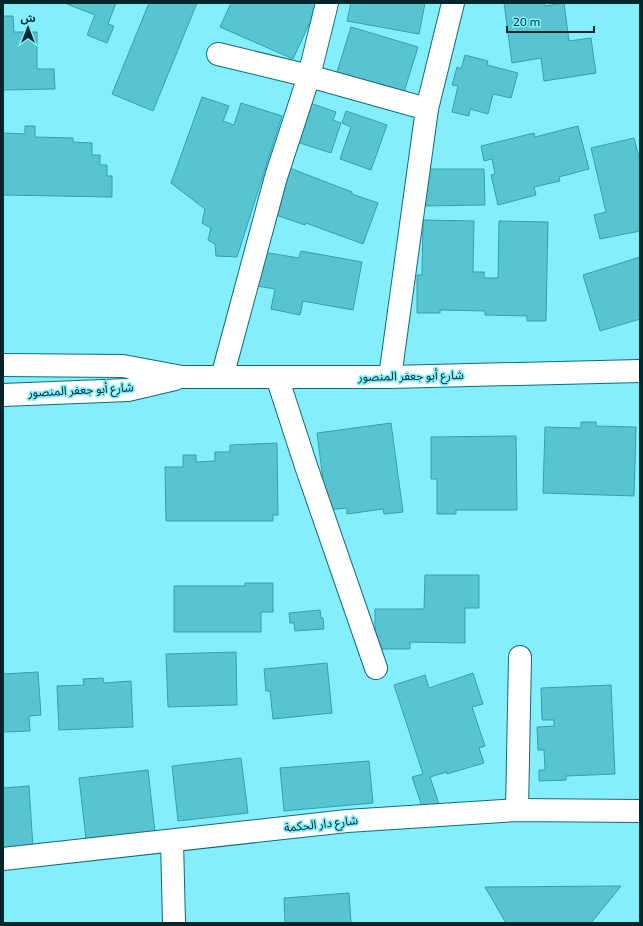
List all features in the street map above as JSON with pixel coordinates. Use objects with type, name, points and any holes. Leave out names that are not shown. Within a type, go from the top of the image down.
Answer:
[{"type":"street","points":[[222,377],[276,177],[309,76],[327,3]]},
{"type":"street","points":[[390,377],[427,109],[453,3]]},
{"type":"street","points":[[218,54],[309,76],[427,109]]},
{"type":"street","name":"شارع أبو جعفر المنصور","points":[[3,365],[123,366],[182,377],[390,377],[640,371]]},
{"type":"street","name":"شارع أبو جعفر المنصور","points":[[3,395],[128,390],[182,377]]},
{"type":"street","points":[[277,377],[306,466],[376,668]]},
{"type":"street","points":[[517,810],[520,657]]},
{"type":"street","name":"شارع دار الحكمة","points":[[3,859],[347,821],[517,810],[640,811]]},
{"type":"street","points":[[172,841],[174,923]]},
{"type":"building","points":[[67,3],[116,3],[108,24],[114,26],[107,43],[87,35],[95,15]]},
{"type":"building","points":[[149,3],[197,3],[153,111],[112,94]]},
{"type":"building","points":[[231,3],[319,3],[293,59],[220,27]]},
{"type":"building","points":[[351,3],[425,3],[419,34],[347,21]]},
{"type":"building","points":[[504,3],[544,3],[545,6],[564,3],[569,41],[591,38],[596,73],[544,81],[541,58],[512,63]]},
{"type":"building","points":[[3,16],[13,16],[14,32],[37,32],[37,69],[54,69],[55,89],[3,90]]},
{"type":"building","points":[[351,27],[418,47],[404,92],[337,72]]},
{"type":"building","points":[[465,55],[488,61],[487,65],[518,73],[511,98],[493,94],[488,114],[470,109],[469,116],[452,112],[458,86],[452,85],[457,67],[461,69]]},
{"type":"building","points":[[202,97],[229,106],[223,121],[234,125],[241,103],[282,116],[237,257],[216,256],[215,244],[208,240],[211,228],[202,223],[205,209],[171,183]]},
{"type":"building","points":[[310,103],[336,112],[333,120],[341,123],[331,153],[297,142]]},
{"type":"building","points":[[346,111],[387,125],[371,170],[340,159],[351,127],[342,123]]},
{"type":"building","points":[[25,126],[35,126],[35,137],[73,138],[73,142],[92,143],[92,155],[100,155],[100,165],[107,165],[107,176],[112,176],[112,197],[3,195],[3,133],[25,134]]},
{"type":"building","points":[[578,126],[589,169],[559,177],[560,181],[534,187],[536,195],[498,205],[491,175],[495,174],[492,159],[484,161],[481,146],[534,133],[535,137]]},
{"type":"building","points":[[634,138],[640,161],[640,231],[600,239],[594,215],[606,212],[591,148]]},
{"type":"building","points":[[287,167],[378,203],[363,244],[306,223],[305,225],[270,213]]},
{"type":"building","points":[[424,169],[484,169],[485,205],[424,206]]},
{"type":"building","points":[[423,220],[474,221],[473,272],[484,272],[484,278],[498,278],[499,221],[548,222],[546,321],[527,321],[527,316],[485,315],[485,311],[440,310],[440,313],[417,313],[417,275],[422,275]]},
{"type":"building","points":[[301,251],[362,262],[353,310],[303,301],[300,315],[271,309],[275,289],[257,286],[263,252],[299,258]]},
{"type":"building","points":[[640,257],[640,319],[600,331],[583,275]]},
{"type":"building","points":[[581,422],[596,422],[596,426],[636,427],[634,496],[543,493],[545,427],[581,428]]},
{"type":"building","points":[[391,423],[403,512],[384,514],[383,509],[347,514],[347,508],[327,510],[317,433]]},
{"type":"building","points":[[516,436],[517,510],[456,510],[456,514],[437,514],[437,479],[431,479],[431,437]]},
{"type":"building","points":[[277,443],[278,515],[273,515],[273,521],[166,521],[165,467],[183,467],[183,455],[196,455],[196,462],[215,461],[215,452],[230,452],[230,445]]},
{"type":"building","points":[[425,575],[479,575],[479,608],[465,608],[465,643],[410,642],[410,649],[375,649],[375,609],[424,609]]},
{"type":"building","points":[[245,583],[273,583],[273,612],[261,612],[261,632],[174,632],[174,586],[245,586]]},
{"type":"building","points":[[320,610],[321,618],[323,618],[324,629],[295,631],[294,623],[290,623],[289,613]]},
{"type":"building","points":[[236,652],[237,705],[168,707],[166,654]]},
{"type":"building","points":[[327,663],[332,713],[273,719],[270,691],[266,691],[264,669]]},
{"type":"building","points":[[38,672],[41,715],[29,716],[30,731],[3,732],[3,674]]},
{"type":"building","points":[[473,673],[483,704],[472,707],[485,746],[479,748],[484,763],[447,774],[447,772],[430,777],[439,804],[423,809],[412,777],[423,774],[394,685],[425,675],[429,688]]},
{"type":"building","points":[[103,678],[104,683],[131,681],[133,727],[59,730],[57,686],[84,685],[83,679]]},
{"type":"building","points":[[611,685],[615,774],[566,776],[566,780],[539,781],[539,770],[545,770],[544,750],[538,750],[537,727],[554,726],[554,720],[542,720],[541,688]]},
{"type":"building","points":[[241,758],[248,813],[178,821],[172,766]]},
{"type":"building","points":[[369,761],[373,803],[284,811],[280,768]]},
{"type":"building","points":[[148,770],[155,832],[86,839],[79,778]]},
{"type":"building","points":[[29,786],[33,848],[3,851],[3,788]]},
{"type":"building","points":[[621,886],[591,923],[506,923],[485,887]]},
{"type":"building","points":[[349,893],[351,923],[285,923],[284,898]]}]
